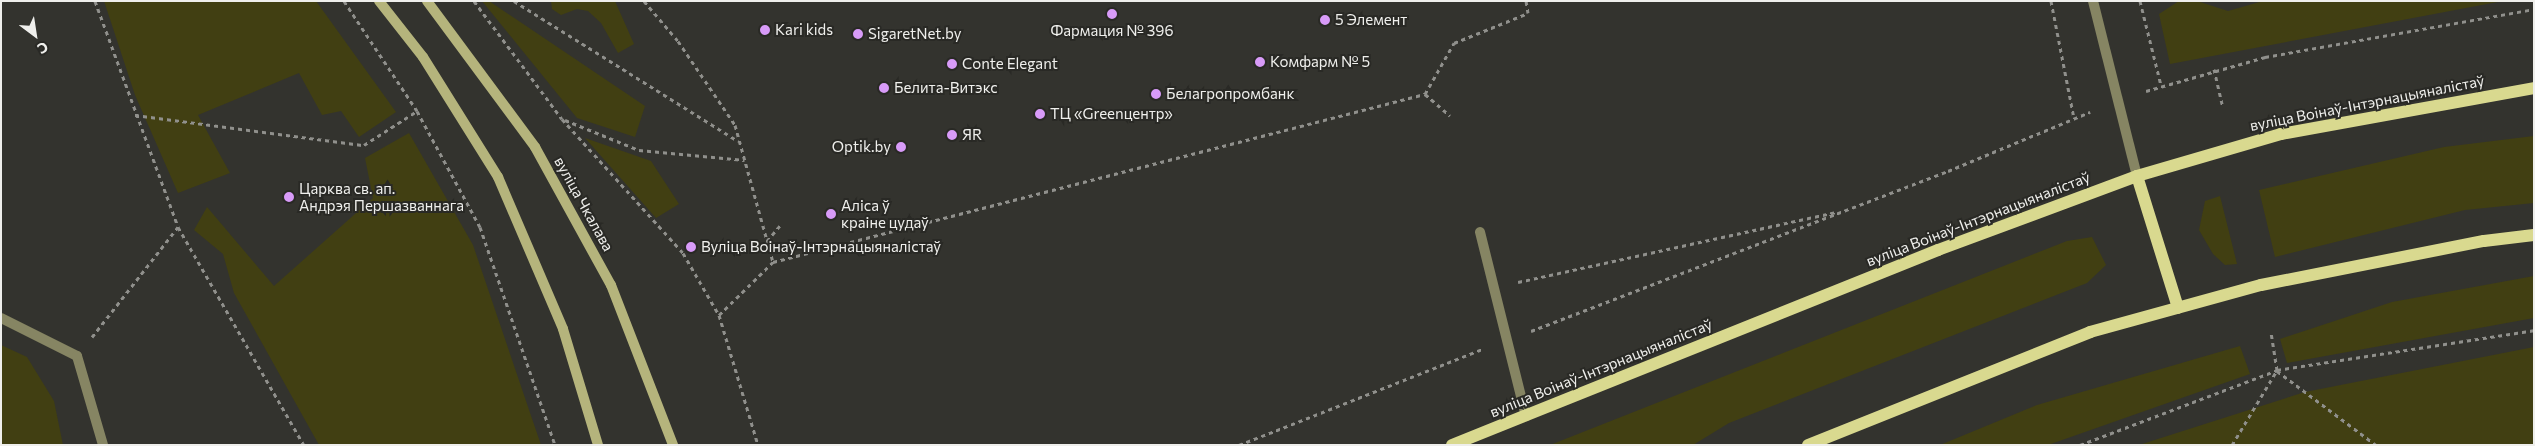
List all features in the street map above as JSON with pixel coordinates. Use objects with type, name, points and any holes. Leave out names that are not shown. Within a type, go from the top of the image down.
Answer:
[{"type":"main road","points":[[379,1],[423,57],[498,177],[562,329],[598,445]]},
{"type":"main road","name":"вуліца Чкалава","points":[[427,1],[535,147],[611,285],[673,445]]},
{"type":"main road","name":"вуліца Воінаў-Інтэрнацыяналістаў","points":[[1452,445],[1938,250],[2137,176],[2281,134],[2534,88]]},
{"type":"main road","points":[[2137,176],[2178,308]]},
{"type":"main road","points":[[1808,445],[2090,332],[2261,285],[2484,241],[2534,235]]},
{"type":"lane","points":[[2093,1],[2137,176]]},
{"type":"lane","points":[[1480,232],[1526,416]]},
{"type":"lane","points":[[1,318],[77,356],[103,445]]},
{"type":"path","points":[[95,1],[135,115],[178,227],[304,445]]},
{"type":"path","points":[[344,1],[417,111],[480,227],[555,445]]},
{"type":"path","points":[[474,1],[562,119],[683,253],[719,315],[758,445]]},
{"type":"path","points":[[514,1],[740,141]]},
{"type":"path","points":[[644,1],[678,41],[735,125],[773,262]]},
{"type":"path","points":[[719,315],[773,262],[1425,94],[1454,43],[1528,13],[1526,1]]},
{"type":"path","points":[[2051,1],[2074,118]]},
{"type":"path","points":[[2140,1],[2161,85]]},
{"type":"path","points":[[2146,91],[2214,69],[2534,9]]},
{"type":"path","points":[[2214,69],[2223,106]]},
{"type":"path","points":[[1425,94],[1450,116]]},
{"type":"path","points":[[135,115],[364,145],[417,111]]},
{"type":"path","points":[[1239,445],[1848,210],[2090,112]]},
{"type":"path","points":[[562,119],[639,150],[745,160]]},
{"type":"path","points":[[1509,284],[1848,210]]},
{"type":"path","points":[[767,241],[782,222]]},
{"type":"path","points":[[77,356],[178,227]]},
{"type":"path","points":[[2080,445],[2277,370],[2534,330]]},
{"type":"path","points":[[2232,445],[2277,370],[2271,332]]},
{"type":"path","points":[[2277,370],[2376,445]]},
{"type":"shaded area","points":[[104,1],[316,1],[396,112],[359,137],[341,111],[322,115],[299,73],[198,115],[230,173],[178,193],[135,95]]},
{"type":"shaded area","points":[[482,1],[489,1],[645,106],[635,137],[577,118]]},
{"type":"shaded area","points":[[551,1],[615,1],[634,44],[618,53],[601,23],[588,11],[577,9],[561,15],[552,9]]},
{"type":"shaded area","points":[[2179,1],[2197,1],[2228,11],[2263,1],[2503,1],[2170,64],[2159,14]]},
{"type":"shaded area","points":[[409,133],[473,245],[541,445],[319,445],[234,293],[223,254],[194,230],[207,207],[274,286],[373,198],[365,158]]},
{"type":"shaded area","points":[[2534,136],[2534,203],[2465,210],[2275,257],[2259,190],[2444,147]]},
{"type":"shaded area","points":[[585,138],[651,161],[679,204],[656,218]]},
{"type":"shaded area","points":[[2220,196],[2237,264],[2225,265],[2213,254],[2199,230],[2205,201]]},
{"type":"shaded area","points":[[2092,237],[2106,265],[2087,283],[1729,423],[1693,445],[1550,445],[2067,241]]},
{"type":"shaded area","points":[[2534,276],[2534,318],[2287,363],[2280,339],[2392,302]]},
{"type":"shaded area","points":[[1,345],[27,357],[54,401],[63,445],[1,445]]},
{"type":"shaded area","points":[[2240,346],[2250,374],[2048,445],[1940,445],[2037,405]]},
{"type":"shaded area","points":[[2534,347],[2534,445],[2139,445],[2305,392]]},
{"type":"place","name":"Фармация № 396","points":[[1112,14]]},
{"type":"place","name":"5 Элемент","points":[[1325,20]]},
{"type":"place","name":"Kari kids","points":[[765,30]]},
{"type":"place","name":"SigaretNet.by","points":[[858,34]]},
{"type":"place","name":"Комфарм № 5","points":[[1260,62]]},
{"type":"place","name":"Conte Elegant","points":[[952,64]]},
{"type":"place","name":"Белита-Витэкс","points":[[884,88]]},
{"type":"place","name":"Белагропромбанк","points":[[1156,94]]},
{"type":"place","name":"ТЦ «Greenцентр»","points":[[1040,114]]},
{"type":"place","name":"ЯR","points":[[952,135]]},
{"type":"place","name":"Optik.by","points":[[901,147]]},
{"type":"place","name":"Царква св. ап. Андрэя Першазваннага","points":[[289,197]]},
{"type":"place","name":"Аліса ў краіне цудаў","points":[[831,214]]},
{"type":"place","name":"Вуліца Воінаў-Інтэрнацыяналістаў","points":[[691,247]]}]
